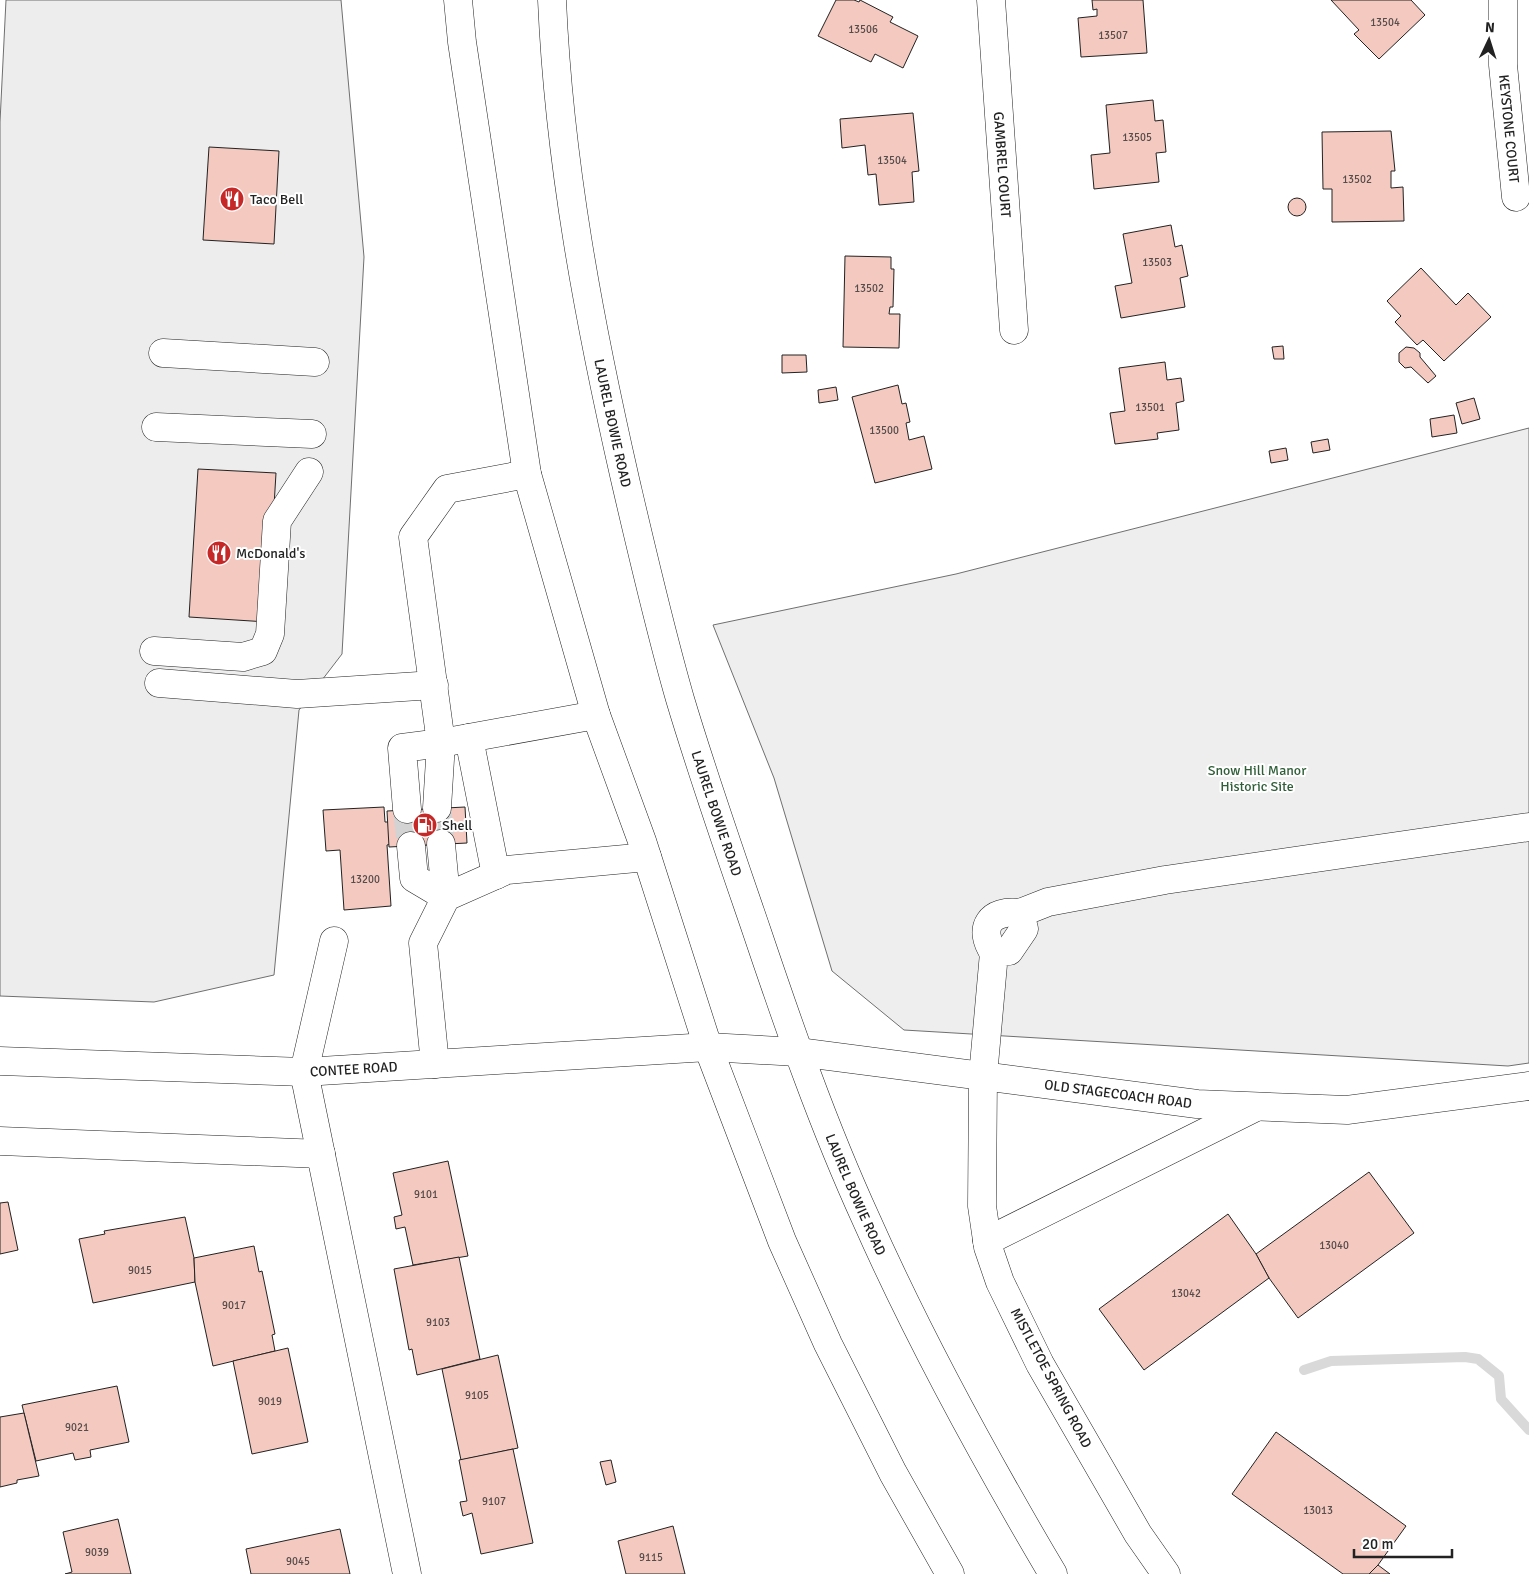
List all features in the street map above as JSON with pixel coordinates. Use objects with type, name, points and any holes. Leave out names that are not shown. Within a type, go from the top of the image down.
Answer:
[{"type":"street","points":[[458,0],[462,42],[527,474],[596,715],[647,857],[708,1047],[782,1241],[828,1344],[894,1473],[950,1574]]},
{"type":"street","name":"LAUREL BOWIE ROAD","points":[[552,0],[560,118],[575,229],[607,398],[635,521],[682,705],[798,1052],[864,1217],[944,1381],[1000,1485],[1053,1574]]},
{"type":"street","name":"GAMBREL COURT","points":[[991,0],[1014,330]]},
{"type":"street","name":"KEYSTONE COURT","points":[[1503,0],[1503,65],[1516,197]]},
{"type":"street","points":[[163,353],[315,362]]},
{"type":"street","points":[[156,427],[312,434]]},
{"type":"street","points":[[154,651],[243,657],[263,651],[270,634],[277,521],[310,472]]},
{"type":"street","points":[[437,808],[441,743],[413,537],[447,489],[527,474]]},
{"type":"street","points":[[159,684],[297,694],[434,685]]},
{"type":"street","points":[[407,809],[402,748],[441,743],[596,715]]},
{"type":"street","points":[[469,738],[496,875]]},
{"type":"street","name":"MISTLETOE SPRING ROAD","points":[[1166,1574],[1138,1534],[1040,1364],[1000,1282],[987,1241],[982,1206],[983,1076],[994,953],[1009,951],[1024,930],[1020,913],[1048,902],[1165,880],[1529,827]]},
{"type":"street","points":[[435,1064],[423,943],[446,897],[441,844]]},
{"type":"street","points":[[410,846],[414,878],[446,897]]},
{"type":"street","points":[[446,897],[507,870],[647,857]]},
{"type":"street","points":[[334,941],[304,1072],[407,1574]]},
{"type":"street","name":"OLD STAGECOACH ROAD","points":[[708,1047],[798,1052],[1197,1104],[1256,1107],[1347,1110],[1529,1086]]},
{"type":"street","name":"CONTEE ROAD","points":[[0,1061],[304,1072],[708,1047]]},
{"type":"street","points":[[987,1241],[1256,1107]]},
{"type":"street","points":[[0,1141],[321,1154]]},
{"type":"green space","name":"Snow Hill Manor Historic Site","points":[[1529,428],[1529,1063],[1508,1066],[904,1030],[832,971],[774,778],[713,625],[956,574]]},
{"type":"shaded area","points":[[6,0],[341,0],[364,257],[342,654],[299,710],[274,975],[154,1002],[0,996],[0,122]]},
{"type":"building","points":[[836,0],[854,0],[859,2],[860,0],[893,17],[890,22],[918,36],[903,68],[875,54],[871,62],[818,36]]},
{"type":"building","points":[[1092,0],[1143,0],[1147,53],[1081,57],[1078,18],[1097,16],[1097,9],[1093,10]]},
{"type":"building","points":[[1331,0],[1411,0],[1425,15],[1379,59],[1354,34],[1359,30]]},
{"type":"building","points":[[1153,100],[1155,121],[1163,120],[1166,152],[1156,153],[1159,182],[1094,189],[1091,155],[1110,153],[1106,105]]},
{"type":"building","points":[[913,113],[919,171],[912,172],[914,202],[879,205],[876,174],[868,175],[865,145],[842,148],[840,119]]},
{"type":"building","points":[[1391,131],[1395,171],[1391,171],[1391,188],[1403,187],[1404,221],[1332,222],[1332,189],[1323,189],[1322,132]]},
{"type":"building","points":[[209,147],[279,151],[274,244],[203,240]]},
{"type":"building","points":[[1297,198],[1303,201],[1306,207],[1303,213],[1297,216],[1291,213],[1288,207],[1291,201]]},
{"type":"building","points":[[1171,225],[1175,247],[1182,245],[1188,276],[1180,278],[1185,307],[1121,318],[1115,286],[1132,283],[1123,234]]},
{"type":"building","points":[[845,256],[891,257],[891,269],[894,269],[893,307],[890,307],[889,314],[900,314],[899,348],[843,347]]},
{"type":"building","points":[[1421,268],[1456,305],[1468,293],[1491,317],[1444,361],[1423,340],[1417,345],[1395,322],[1401,316],[1387,301]]},
{"type":"building","points":[[1283,346],[1284,359],[1274,359],[1272,347]]},
{"type":"building","points":[[1406,347],[1414,348],[1420,353],[1420,357],[1436,376],[1428,383],[1411,367],[1405,368],[1399,362],[1399,353]]},
{"type":"building","points":[[782,355],[806,355],[807,372],[782,373]]},
{"type":"building","points":[[1165,362],[1167,380],[1181,378],[1184,401],[1176,403],[1179,430],[1157,433],[1158,439],[1115,444],[1110,413],[1125,411],[1119,368]]},
{"type":"building","points":[[898,385],[902,404],[906,403],[910,422],[906,423],[909,440],[924,436],[932,469],[875,483],[852,397]]},
{"type":"building","points":[[836,387],[838,400],[819,403],[818,390]]},
{"type":"building","points":[[1474,398],[1480,419],[1462,424],[1456,403]]},
{"type":"building","points":[[1454,415],[1457,433],[1432,437],[1430,419]]},
{"type":"building","points":[[1328,439],[1330,450],[1313,453],[1311,442]]},
{"type":"building","points":[[1286,448],[1288,460],[1271,463],[1269,451]]},
{"type":"building","points":[[198,469],[276,473],[267,622],[189,617]]},
{"type":"building","points":[[384,807],[385,822],[390,822],[391,844],[387,845],[391,906],[344,910],[340,850],[326,851],[323,810]]},
{"type":"building","points":[[465,807],[467,843],[389,847],[387,811]]},
{"type":"building","points":[[448,1161],[468,1256],[413,1265],[405,1227],[396,1229],[394,1217],[402,1215],[393,1173]]},
{"type":"building","points":[[1369,1172],[1414,1233],[1298,1318],[1269,1278],[1256,1254]]},
{"type":"building","points":[[8,1202],[18,1250],[0,1254],[0,1203]]},
{"type":"building","points":[[1228,1214],[1256,1254],[1269,1278],[1144,1370],[1099,1309]]},
{"type":"building","points":[[185,1217],[194,1258],[195,1282],[93,1303],[79,1239],[105,1234],[104,1231]]},
{"type":"building","points":[[254,1246],[259,1272],[262,1271],[275,1334],[272,1335],[275,1351],[213,1366],[195,1282],[194,1258]]},
{"type":"building","points":[[459,1257],[480,1359],[417,1375],[412,1349],[409,1350],[394,1269]]},
{"type":"building","points":[[288,1348],[308,1442],[252,1454],[233,1361]]},
{"type":"building","points":[[498,1355],[518,1448],[461,1460],[442,1369]]},
{"type":"building","points":[[117,1386],[129,1442],[90,1450],[91,1457],[75,1460],[73,1453],[36,1461],[22,1405]]},
{"type":"building","points":[[24,1413],[39,1476],[17,1480],[17,1483],[0,1487],[0,1417]]},
{"type":"building","points":[[1276,1432],[1406,1526],[1378,1565],[1369,1574],[1343,1574],[1232,1494]]},
{"type":"building","points":[[513,1449],[533,1543],[481,1554],[472,1513],[463,1516],[460,1502],[467,1501],[459,1460]]},
{"type":"building","points":[[611,1460],[616,1482],[606,1485],[600,1462]]},
{"type":"building","points":[[118,1519],[131,1574],[65,1574],[72,1572],[63,1532]]},
{"type":"building","points":[[673,1526],[685,1574],[626,1574],[618,1541]]},
{"type":"building","points":[[340,1529],[350,1574],[251,1574],[246,1549]]},
{"type":"building","points":[[1378,1565],[1390,1574],[1369,1574]]},
{"type":"waterway","points":[[1304,1370],[1331,1361],[1465,1357],[1478,1359],[1499,1376],[1501,1399],[1529,1430]]},
{"type":"tunnel","points":[[437,808],[441,844]]},
{"type":"tunnel","points":[[407,809],[411,846]]},
{"type":"place","name":"Taco Bell","points":[[232,199]]},
{"type":"place","name":"McDonald's","points":[[219,553]]},
{"type":"place","name":"Shell","points":[[425,825]]}]
